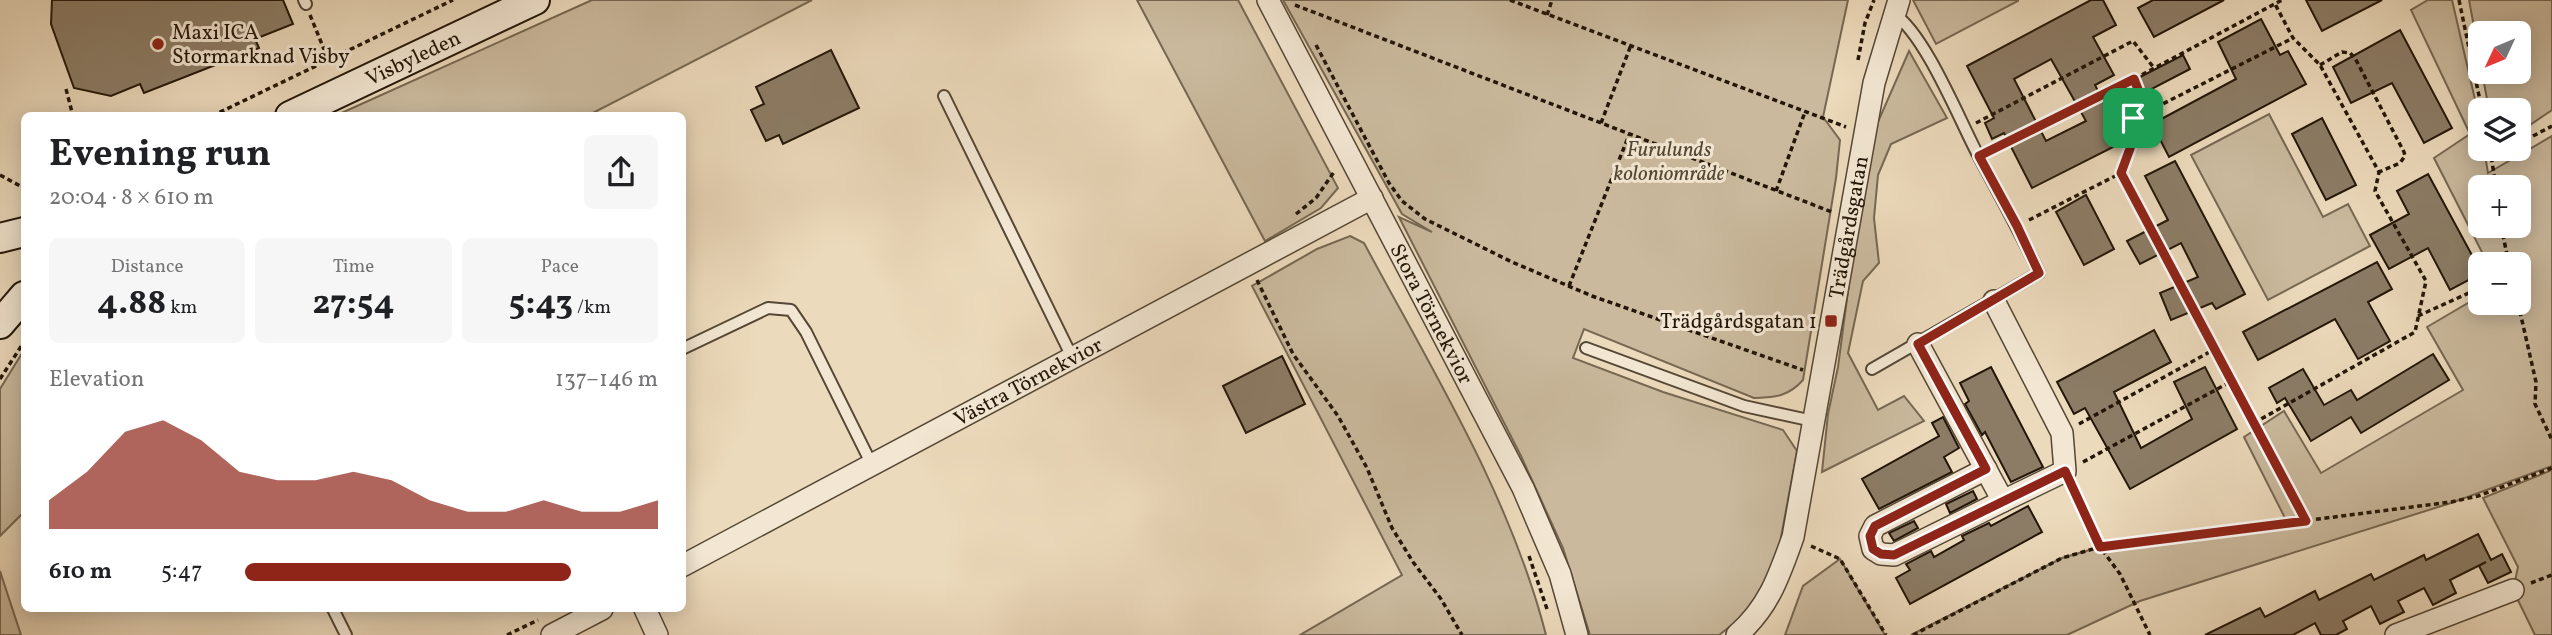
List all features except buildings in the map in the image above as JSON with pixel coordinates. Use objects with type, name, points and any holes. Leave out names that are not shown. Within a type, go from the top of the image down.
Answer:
[{"type":"main road","name":"Visbyleden","points":[[298,112],[535,0]]},
{"type":"main road","points":[[0,238],[21,233]]},
{"type":"main road","points":[[0,324],[21,300]]},
{"type":"street","name":"Stora Törnekvior","points":[[1268,0],[1523,488],[1560,574],[1577,635]]},
{"type":"street","name":"Trädgårdsgatan","points":[[1737,635],[1753,621],[1776,586],[1793,537],[1874,83],[1896,7]]},
{"type":"street","name":"Västra Törnekvior","points":[[686,564],[1373,198]]},
{"type":"street","points":[[1986,469],[1875,526],[1870,536],[1873,549],[1881,554],[1894,555],[2065,471],[2062,433],[1994,300]]},
{"type":"street","points":[[1918,344],[2003,501]]},
{"type":"street","points":[[2396,635],[2432,630],[2513,590]]},
{"type":"street","points":[[550,625],[592,612]]},
{"type":"street","points":[[646,612],[657,635]]},
{"type":"lane","name":"Trädgårdsgatan","points":[[1896,7],[1912,30],[2017,226],[2039,273],[1994,300]]},
{"type":"lane","points":[[944,96],[1072,358]]},
{"type":"lane","points":[[1872,369],[1994,300]]},
{"type":"lane","points":[[686,347],[768,308],[791,310],[806,332],[872,465]]},
{"type":"lane","points":[[1586,348],[1744,406],[1813,421]]},
{"type":"lane","points":[[334,612],[346,635]]},
{"type":"path","points":[[220,112],[453,0]]},
{"type":"path","points":[[1292,0],[1302,17]]},
{"type":"path","points":[[1510,0],[1846,127]]},
{"type":"path","points":[[1547,15],[1552,0]]},
{"type":"path","points":[[1979,156],[2134,79],[2282,0]]},
{"type":"path","points":[[2459,0],[2479,98]]},
{"type":"path","points":[[305,2],[328,59]]},
{"type":"path","points":[[2254,423],[2415,332],[2426,281],[2375,191],[2379,172],[2320,65],[2293,38],[2275,4]]},
{"type":"path","points":[[1295,5],[1850,219]]},
{"type":"path","points":[[2133,118],[2293,38]]},
{"type":"path","points":[[1314,41],[1389,183],[1402,201],[1424,219],[1569,286],[1793,368],[1821,375]]},
{"type":"path","points":[[1964,129],[2133,41],[2154,68]]},
{"type":"path","points":[[1601,124],[1631,45]]},
{"type":"path","points":[[2320,65],[2342,51],[2355,58],[2405,156],[2400,163],[2379,172]]},
{"type":"path","points":[[2017,226],[2121,173],[2135,135],[2133,118],[2143,102],[2134,79]]},
{"type":"path","points":[[65,89],[72,112]]},
{"type":"path","points":[[1776,191],[1805,112]]},
{"type":"path","points":[[2531,137],[2552,126]]},
{"type":"path","points":[[1569,286],[1629,134]]},
{"type":"path","points":[[2121,173],[2306,521]]},
{"type":"path","points":[[0,175],[21,186]]},
{"type":"path","points":[[1249,263],[1293,354],[1338,416],[1367,468],[1392,528],[1441,599],[1462,635]]},
{"type":"path","points":[[2418,316],[2468,293]]},
{"type":"path","points":[[2521,315],[2536,382],[2535,404],[2552,440]]},
{"type":"path","points":[[0,379],[21,347]]},
{"type":"path","points":[[2062,433],[2215,349]]},
{"type":"path","points":[[2150,635],[2120,574],[2100,547],[2065,471],[2232,382]]},
{"type":"path","points":[[1913,635],[2062,558],[2100,547],[2451,502],[2478,496],[2552,468]]},
{"type":"path","points":[[1793,537],[1840,559],[1886,635]]},
{"type":"path","points":[[507,635],[550,625]]},
{"type":"green space","points":[[592,0],[812,0],[595,112],[344,112]]},
{"type":"green space","points":[[1137,0],[1238,0],[1338,188],[1321,208],[1265,241]]},
{"type":"green space","name":"Furulunds koloniområde","points":[[1283,0],[1848,0],[1823,117],[1840,140],[1803,380],[1781,395],[1754,398],[1584,329],[1573,358],[1663,392],[1783,430],[1797,451],[1774,575],[1741,618],[1719,635],[1590,635],[1563,548],[1521,456],[1399,217],[1432,232],[1402,214]]},
{"type":"green space","points":[[1913,0],[2018,0],[2018,1],[1936,44]]},
{"type":"green space","points":[[2428,0],[2452,0],[2468,69],[2468,84],[2471,84],[2475,98],[2468,98],[2468,130],[2411,10]]},
{"type":"green space","points":[[2469,0],[2552,0],[2552,110],[2531,124],[2531,98],[2487,98],[2484,84],[2531,84],[2531,21],[2473,21]]},
{"type":"green space","points":[[1909,51],[1947,118],[1891,144],[1878,175],[1874,218],[1879,263],[1863,281],[1848,353],[1878,410],[1904,396],[1924,421],[1822,472],[1867,147]]},
{"type":"green space","points":[[2269,114],[2323,217],[2348,204],[2370,246],[2268,300],[2191,155]]},
{"type":"green space","points":[[2468,135],[2468,161],[2486,161],[2488,173],[2509,161],[2531,161],[2531,148],[2552,136],[2552,466],[2451,503],[2140,601],[2067,635],[1911,635],[2062,558],[2100,547],[2288,524],[2244,437],[2284,411],[2321,473],[2463,390],[2427,327],[2468,303],[2468,315],[2531,315],[2531,252],[2482,252],[2475,238],[2531,238],[2531,175],[2468,175],[2468,225],[2434,158]]},
{"type":"green space","points":[[1350,236],[1364,243],[1467,434],[1512,533],[1531,583],[1546,635],[1300,635],[1402,575],[1252,286],[1317,249]]},
{"type":"green space","points":[[21,355],[21,515],[0,536],[0,389]]},
{"type":"green space","points":[[2552,470],[2552,635],[2535,635],[2513,590],[2518,567],[2483,498]]},
{"type":"green space","points":[[1840,559],[1885,635],[1785,635],[1803,586]]},
{"type":"green space","points":[[0,571],[21,635],[0,635]]},
{"type":"place","name":"Maxi ICA Stormarknad Visby","points":[[158,44]]},
{"type":"place","name":"Trädgårdsgatan 1","points":[[1831,321]]},
{"type":"route","points":[[2134,79],[2143,102],[2133,118],[2135,135],[2121,173],[2306,521],[2100,547],[2065,471],[1894,555],[1881,554],[1873,549],[1870,536],[1875,526],[1986,469],[1918,344],[2039,273],[1979,156],[2134,79]]}]
